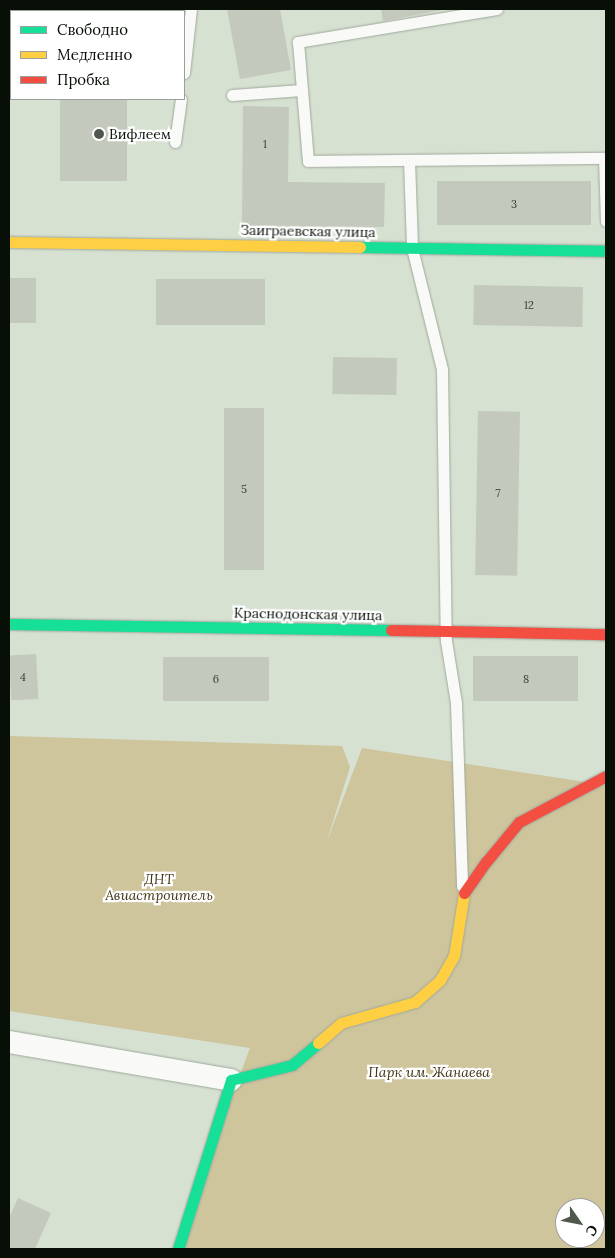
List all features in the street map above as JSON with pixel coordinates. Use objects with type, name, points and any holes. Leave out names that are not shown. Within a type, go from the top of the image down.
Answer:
[{"type":"street","name":"Заиграевская улица","points":[[9,242],[606,251]]},
{"type":"street","name":"Краснодонская улица","points":[[9,624],[606,634]]},
{"type":"street","points":[[9,1042],[231,1080],[292,1065],[341,1023],[415,1002],[440,980],[454,956],[463,895],[486,862],[519,822],[606,776]]},
{"type":"street","points":[[178,1249],[231,1080]]},
{"type":"lane","points":[[185,64],[191,9]]},
{"type":"lane","points":[[497,9],[298,42],[308,161],[605,158],[606,221]]},
{"type":"lane","points":[[232,95],[302,90]]},
{"type":"lane","points":[[176,142],[181,100]]},
{"type":"lane","points":[[409,160],[412,248],[442,369],[447,631],[456,703],[463,895]]},
{"type":"green space","name":"Парк им. Жанаева","points":[[9,736],[342,746],[350,767],[326,844],[362,748],[606,785],[606,1249],[175,1249],[250,1048],[9,1011]]},
{"type":"building","points":[[227,9],[280,9],[291,70],[240,79]]},
{"type":"building","points":[[381,9],[442,9],[442,10],[383,21]]},
{"type":"building","name":"Вифлеем","points":[[60,100],[127,100],[127,181],[60,181]]},
{"type":"building","points":[[243,106],[289,107],[288,182],[385,183],[384,227],[242,226]]},
{"type":"building","points":[[437,181],[591,181],[591,225],[437,225]]},
{"type":"building","points":[[9,278],[36,278],[36,323],[9,323]]},
{"type":"building","points":[[156,279],[265,279],[265,325],[156,325]]},
{"type":"building","points":[[474,285],[583,287],[582,327],[473,325]]},
{"type":"building","points":[[333,357],[397,358],[396,395],[332,394]]},
{"type":"building","points":[[224,408],[264,408],[264,570],[224,570]]},
{"type":"building","points":[[478,411],[520,412],[517,576],[475,575]]},
{"type":"building","points":[[36,654],[38,699],[11,700],[9,655]]},
{"type":"building","points":[[473,656],[578,656],[578,701],[473,701]]},
{"type":"building","points":[[163,657],[269,657],[269,701],[163,701]]},
{"type":"building","points":[[18,1198],[51,1213],[35,1249],[9,1249],[9,1218]]},
{"type":"traffic: fast","points":[[360,247],[606,251]]},
{"type":"traffic: fast","points":[[9,624],[391,630]]},
{"type":"traffic: fast","points":[[178,1249],[231,1080],[292,1065],[318,1043]]},
{"type":"traffic: slow","points":[[9,242],[360,247]]},
{"type":"traffic: slow","points":[[318,1043],[341,1023],[415,1002],[440,980],[454,956],[464,893]]},
{"type":"traffic: jam","points":[[391,630],[606,634]]},
{"type":"traffic: jam","points":[[464,893],[486,862],[519,822],[606,776]]},
{"type":"place","name":"Вифлеем","points":[[99,134]]},
{"type":"park label","name":"ДНТ Авиастроитель","points":[[159,888]]}]
